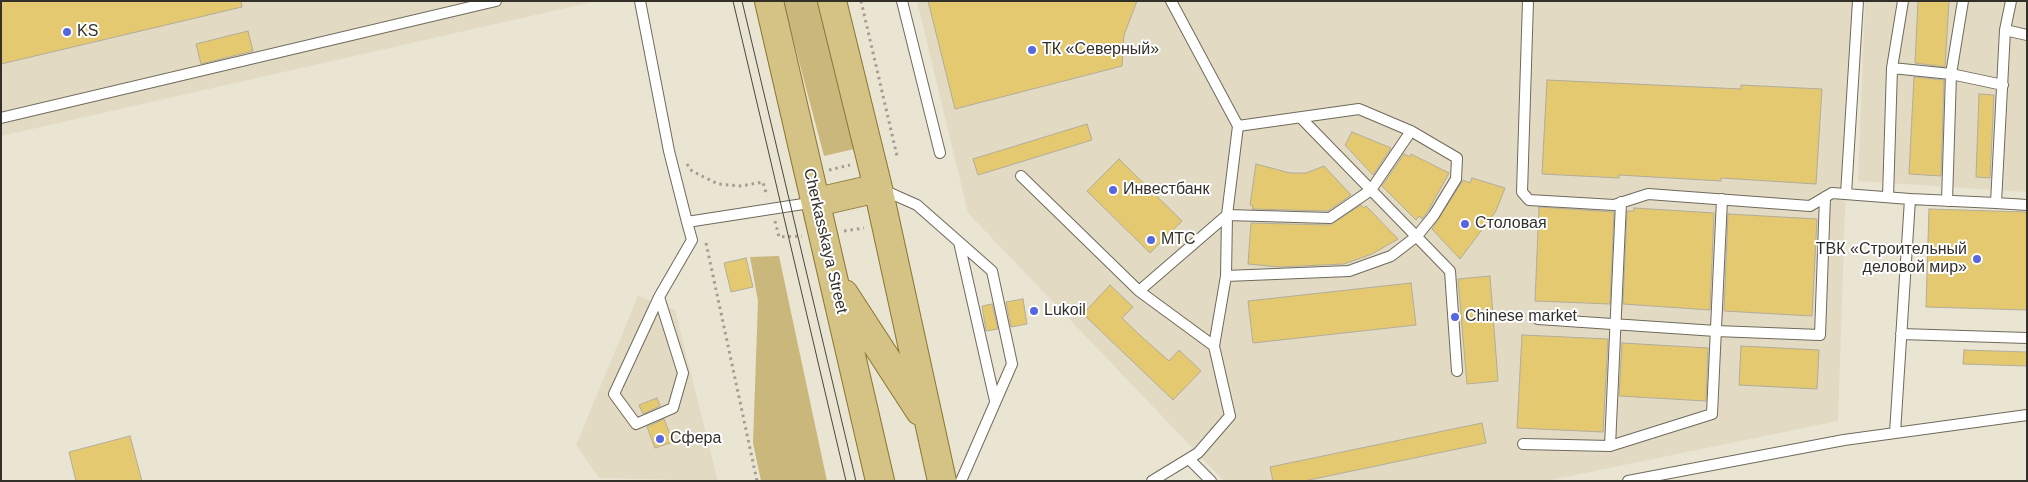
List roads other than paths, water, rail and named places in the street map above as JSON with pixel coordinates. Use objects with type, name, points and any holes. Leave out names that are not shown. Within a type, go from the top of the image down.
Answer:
[{"type":"main road","name":"Cherkasskaya Street","points":[[769,1],[880,481]]},
{"type":"main road","points":[[832,1],[878,188],[942,481]]},
{"type":"main road","points":[[816,202],[878,188]]},
{"type":"main road","points":[[833,276],[930,426]]},
{"type":"lane","points":[[1,118],[496,1]]},
{"type":"lane","points":[[640,1],[669,151],[692,240],[659,297],[614,394],[636,424],[674,408],[684,373],[659,297]]},
{"type":"lane","points":[[902,1],[940,153]]},
{"type":"lane","points":[[1152,481],[1198,453],[1230,416],[1214,346],[1226,276],[1227,215],[1238,126],[1170,1]]},
{"type":"lane","points":[[1528,1],[1522,192],[1529,200],[1614,205],[1648,194],[1810,206],[1832,193],[2027,205]]},
{"type":"lane","points":[[1846,194],[1858,1]]},
{"type":"lane","points":[[1888,197],[1892,68],[1904,1]]},
{"type":"lane","points":[[1947,201],[1952,74],[1963,1]]},
{"type":"lane","points":[[1996,203],[2005,30],[2011,1]]},
{"type":"lane","points":[[2005,30],[2027,35]]},
{"type":"lane","points":[[1892,68],[1952,74],[2002,85]]},
{"type":"lane","points":[[1226,276],[1349,271],[1391,256],[1417,236],[1434,215],[1456,179],[1457,158],[1411,131],[1359,109],[1238,126]]},
{"type":"lane","points":[[1301,118],[1450,271],[1456,371]]},
{"type":"lane","points":[[1139,291],[1227,215],[1330,218],[1371,190],[1411,131]]},
{"type":"lane","points":[[1021,176],[1139,291],[1214,346]]},
{"type":"lane","points":[[878,188],[916,205],[992,271],[1012,364],[961,481]]},
{"type":"lane","points":[[1538,319],[1616,322],[1716,331],[1820,335],[1825,197]]},
{"type":"lane","points":[[1523,444],[1610,446],[1712,414],[1722,199]]},
{"type":"lane","points":[[1895,432],[1910,199]]},
{"type":"lane","points":[[688,222],[816,202]]},
{"type":"lane","points":[[1610,446],[1621,202]]},
{"type":"lane","points":[[959,242],[995,401]]},
{"type":"lane","points":[[1901,334],[2027,338]]},
{"type":"lane","points":[[1628,481],[1895,432],[2027,415]]},
{"type":"lane","points":[[1189,459],[1211,481]]},
{"type":"tram line","points":[[733,1],[846,481]]},
{"type":"tram line","points":[[742,1],[856,481]]},
{"type":"place","name":"KS","points":[[67,32]]},
{"type":"place","name":"ТК «Северный»","points":[[1032,50]]},
{"type":"place","name":"Инвестбанк","points":[[1113,190]]},
{"type":"place","name":"Столовая","points":[[1465,224]]},
{"type":"place","name":"МТС","points":[[1151,240]]},
{"type":"place","name":"ТВК «Строительный деловой мир»","points":[[1977,259]]},
{"type":"place","name":"Lukoil","points":[[1034,311]]},
{"type":"place","name":"Chinese market","points":[[1455,317]]},
{"type":"place","name":"Сфера","points":[[660,439]]}]
